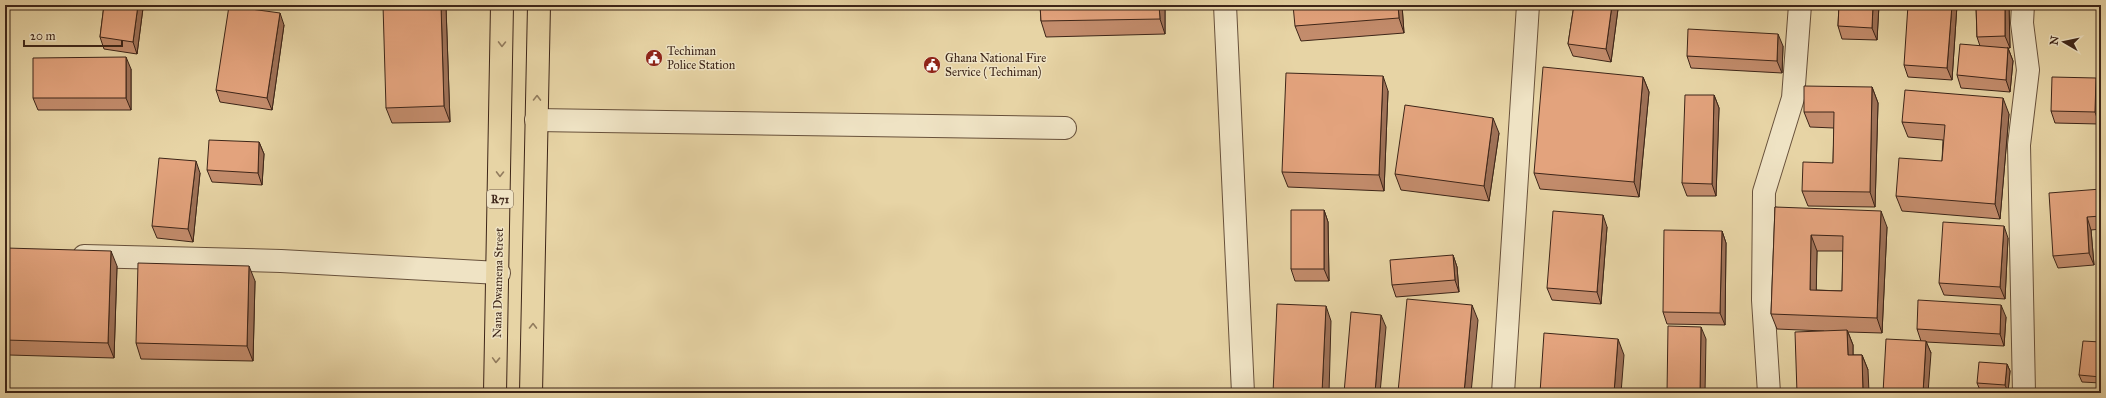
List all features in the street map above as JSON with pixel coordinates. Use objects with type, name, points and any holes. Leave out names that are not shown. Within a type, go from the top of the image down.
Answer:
[{"type":"main road","name":"Nana Dwamena Street","points":[[495,393],[499,273],[502,5]]},
{"type":"main road","points":[[531,393],[539,5]]},
{"type":"street","points":[[1225,5],[1243,393]]},
{"type":"street","points":[[1503,393],[1528,5]]},
{"type":"street","points":[[1769,393],[1763,300],[1764,192],[1793,98],[1800,5]]},
{"type":"street","points":[[2023,5],[2022,23],[2028,70],[2019,145],[2024,393]]},
{"type":"street","points":[[536,120],[1065,128]]},
{"type":"street","points":[[60,256],[281,260],[499,273]]},
{"type":"building","points":[[104,5],[138,5],[133,42],[100,37]]},
{"type":"building","points":[[383,5],[441,5],[444,106],[386,108]]},
{"type":"building","points":[[1040,5],[1159,5],[1160,19],[1041,21]]},
{"type":"building","points":[[1293,5],[1398,5],[1399,18],[1295,26]]},
{"type":"building","points":[[1574,5],[1612,5],[1606,49],[1568,44]]},
{"type":"building","points":[[1839,5],[1873,5],[1872,28],[1838,26]]},
{"type":"building","points":[[1908,5],[1952,5],[1947,68],[1904,65]]},
{"type":"building","points":[[1976,5],[2005,5],[2005,36],[1977,37]]},
{"type":"building","points":[[229,6],[280,13],[267,98],[216,90]]},
{"type":"building","points":[[1688,29],[1778,34],[1777,61],[1687,56]]},
{"type":"building","points":[[1960,44],[2008,48],[2006,80],[1957,75]]},
{"type":"building","points":[[126,57],[126,98],[33,98],[33,58]]},
{"type":"building","points":[[1543,67],[1643,77],[1634,182],[1534,173]]},
{"type":"building","points":[[1286,73],[1383,76],[1379,175],[1282,172]]},
{"type":"building","points":[[2052,77],[2096,78],[2095,112],[2051,111]]},
{"type":"building","points":[[1804,86],[1872,87],[1870,192],[1802,191],[1803,162],[1833,163],[1834,112],[1804,112]]},
{"type":"building","points":[[1905,90],[2003,98],[1995,204],[1896,196],[1899,158],[1942,161],[1945,125],[1902,122]]},
{"type":"building","points":[[1685,95],[1714,95],[1712,184],[1682,183]]},
{"type":"building","points":[[1405,105],[1493,118],[1484,186],[1395,174]]},
{"type":"building","points":[[209,140],[259,142],[258,173],[207,170]]},
{"type":"building","points":[[159,158],[196,161],[188,229],[152,226]]},
{"type":"building","points":[[2101,189],[2101,216],[2087,217],[2089,253],[2053,256],[2049,193]]},
{"type":"building","points":[[1775,207],[1881,211],[1877,318],[1771,314]],"holes":[[[1811,235],[1843,236],[1842,291],[1810,290]]]},
{"type":"building","points":[[1291,210],[1324,210],[1324,269],[1291,269]]},
{"type":"building","points":[[1553,211],[1603,215],[1597,292],[1547,288]]},
{"type":"building","points":[[1943,222],[2004,226],[2000,287],[1939,283]]},
{"type":"building","points":[[1664,230],[1722,231],[1720,313],[1663,312]]},
{"type":"building","points":[[6,248],[111,251],[108,343],[5,340]]},
{"type":"building","points":[[1453,255],[1455,280],[1392,285],[1390,260]]},
{"type":"building","points":[[138,263],[249,266],[247,346],[136,343]]},
{"type":"building","points":[[1407,299],[1472,305],[1464,393],[1398,392]]},
{"type":"building","points":[[1918,300],[2001,305],[2000,334],[1917,329]]},
{"type":"building","points":[[1277,304],[1326,306],[1322,393],[1273,393]]},
{"type":"building","points":[[1351,312],[1381,315],[1375,393],[1344,393]]},
{"type":"building","points":[[1668,326],[1701,327],[1700,393],[1667,393]]},
{"type":"building","points":[[1847,330],[1848,355],[1862,355],[1863,393],[1797,393],[1795,332]]},
{"type":"building","points":[[1544,333],[1618,339],[1614,393],[1540,393]]},
{"type":"building","points":[[1886,339],[1926,341],[1923,393],[1883,393]]},
{"type":"building","points":[[2083,341],[2101,342],[2101,377],[2079,375]]},
{"type":"building","points":[[1979,362],[2007,364],[2005,385],[1977,383]]},
{"type":"place","name":"Techiman Police Station","points":[[654,58]]},
{"type":"place","name":"Ghana National Fire Service ( Techiman)","points":[[932,65]]}]
